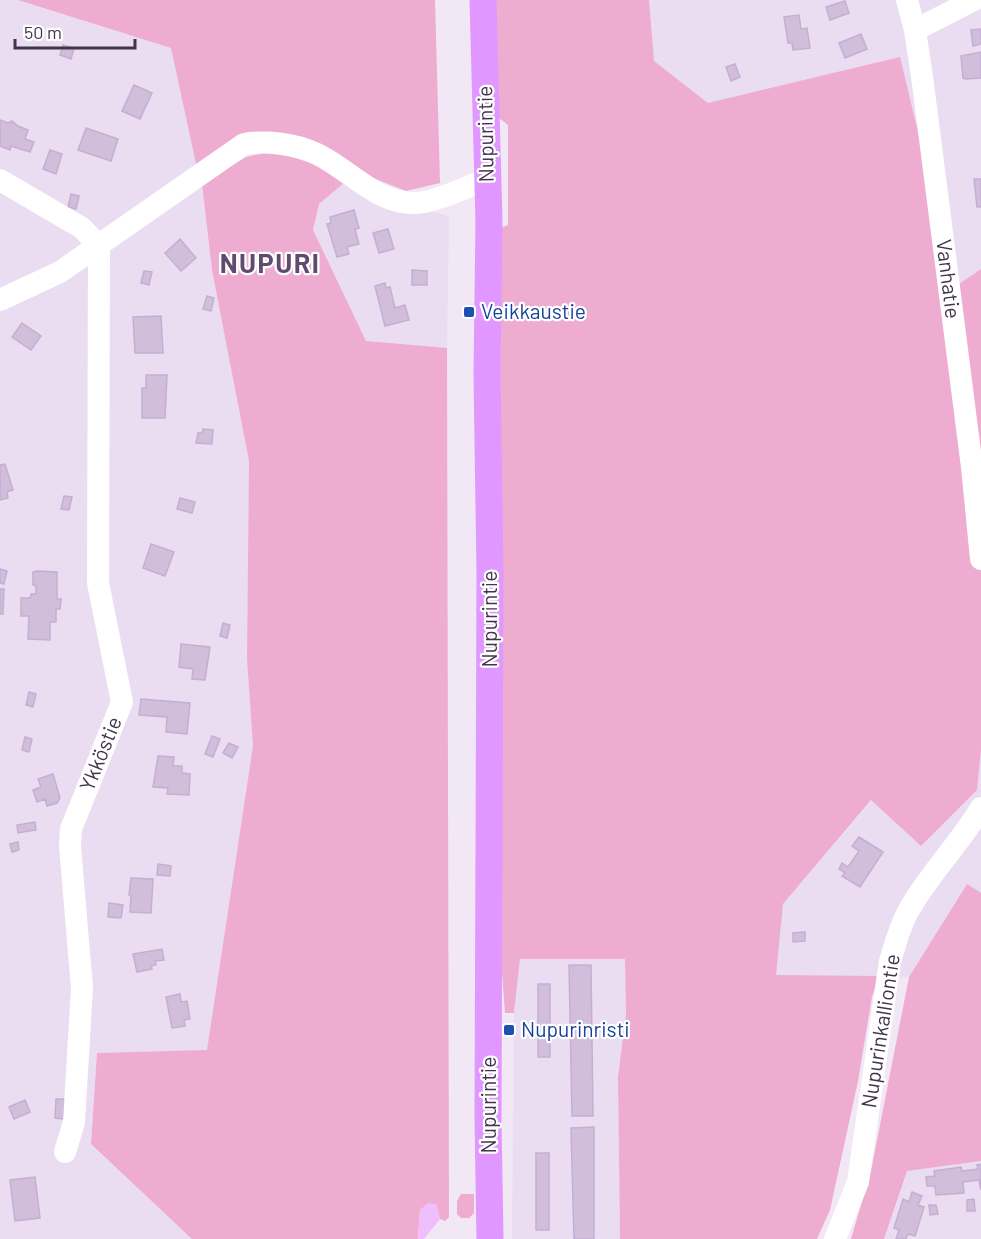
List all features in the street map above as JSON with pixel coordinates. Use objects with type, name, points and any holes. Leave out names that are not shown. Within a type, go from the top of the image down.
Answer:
[{"type":"main road","name":"Nupurintie","points":[[483,0],[486,180],[489,222],[487,374],[490,574],[488,1119],[490,1239]]},
{"type":"street","name":"Vanhatie","points":[[907,0],[915,30],[923,84],[972,467],[981,559]]},
{"type":"street","points":[[915,30],[974,0]]},
{"type":"street","points":[[0,300],[60,272],[244,144],[261,141],[317,154],[388,198],[416,203],[486,180]]},
{"type":"street","points":[[0,180],[82,228],[99,246]]},
{"type":"street","name":"Ykköstie","points":[[65,1152],[74,1122],[82,988],[70,846],[71,829],[122,702],[98,582],[99,246]]},
{"type":"street","name":"Nupurinkalliontie","points":[[836,1239],[858,1182],[890,961],[898,936],[908,910],[920,891],[981,808]]},
{"type":"shaded area","points":[[0,0],[18,0],[171,48],[202,184],[212,270],[249,461],[247,659],[253,746],[207,1051],[97,1053],[91,1144],[192,1239],[0,1239]]},
{"type":"shaded area","points":[[18,0],[435,0],[440,183],[406,191],[368,176],[304,137],[263,133],[196,164],[171,48]]},
{"type":"shaded area","points":[[493,0],[649,0],[654,61],[708,103],[900,57],[928,174],[943,295],[981,269],[981,750],[977,790],[921,846],[871,800],[783,904],[776,975],[879,976],[872,997],[858,1081],[830,1210],[817,1239],[620,1239],[618,1077],[626,1014],[625,959],[520,959],[514,1013],[505,1013],[497,906],[501,228],[508,225],[508,125],[499,118]]},
{"type":"shaded area","points":[[649,0],[981,0],[981,269],[942,295],[900,58],[708,103],[654,61]]},
{"type":"shaded area","points":[[268,152],[307,158],[345,182],[319,204],[313,230],[366,341],[447,348],[449,1217],[445,1221],[440,1219],[436,1204],[420,1210],[418,1239],[192,1239],[91,1144],[97,1053],[207,1050],[253,746],[247,659],[249,461],[212,270],[202,184],[246,157]]},
{"type":"shaded area","points":[[345,182],[368,198],[449,216],[447,348],[366,342],[313,230],[319,204]]},
{"type":"shaded area","points":[[981,750],[981,893],[966,885],[909,977],[775,975],[783,904],[872,800],[921,846],[977,790]]},
{"type":"shaded area","points":[[967,884],[981,893],[981,1161],[907,1171],[884,1239],[851,1239],[871,1171],[909,977]]},
{"type":"shaded area","points":[[520,959],[625,959],[626,1013],[618,1077],[620,1239],[512,1239],[514,1013]]},
{"type":"shaded area","points":[[981,1161],[981,1239],[884,1239],[907,1171]]},
{"type":"shaded area","points":[[461,1194],[474,1194],[474,1213],[469,1218],[461,1218],[457,1214],[457,1201]]},
{"type":"sand","points":[[428,1203],[436,1204],[440,1219],[424,1239],[418,1239],[420,1210]]},
{"type":"building","points":[[845,1],[849,13],[830,20],[826,7]]},
{"type":"building","points":[[799,15],[801,29],[807,28],[810,48],[793,50],[792,43],[788,43],[784,17]]},
{"type":"building","points":[[981,29],[981,44],[973,46],[971,30]]},
{"type":"building","points":[[861,34],[867,49],[845,58],[839,43]]},
{"type":"building","points":[[63,45],[74,48],[71,59],[60,55]]},
{"type":"building","points":[[981,52],[981,78],[963,78],[961,56]]},
{"type":"building","points":[[735,64],[740,77],[731,81],[726,67]]},
{"type":"building","points":[[134,85],[152,93],[140,119],[122,111]]},
{"type":"building","points":[[0,120],[8,123],[12,121],[28,130],[25,139],[34,142],[30,152],[11,146],[10,150],[0,146]]},
{"type":"building","points":[[86,128],[118,139],[111,161],[78,150]]},
{"type":"building","points":[[50,150],[62,154],[56,174],[43,169]]},
{"type":"building","points":[[974,179],[981,179],[981,207],[977,207]]},
{"type":"building","points":[[71,194],[79,196],[76,209],[68,207]]},
{"type":"building","points":[[354,210],[359,228],[355,229],[359,244],[347,247],[349,254],[337,257],[327,224],[331,223],[330,217]]},
{"type":"building","points":[[388,229],[394,249],[379,253],[373,233]]},
{"type":"building","points":[[180,239],[196,258],[181,271],[165,253]]},
{"type":"building","points":[[412,270],[427,271],[427,285],[412,285]]},
{"type":"building","points":[[144,271],[152,272],[149,285],[141,283]]},
{"type":"building","points":[[385,283],[386,288],[390,287],[395,308],[405,305],[409,320],[385,326],[375,286]]},
{"type":"building","points":[[207,296],[214,298],[211,311],[203,309]]},
{"type":"building","points":[[161,316],[163,353],[135,353],[133,317]]},
{"type":"building","points":[[22,323],[41,336],[31,350],[12,337]]},
{"type":"building","points":[[146,375],[167,375],[165,418],[142,418],[142,388],[146,388]]},
{"type":"building","points":[[203,429],[213,430],[212,444],[196,443],[198,433],[202,433]]},
{"type":"building","points":[[5,464],[13,490],[7,492],[8,498],[0,500],[0,465]]},
{"type":"building","points":[[64,496],[72,497],[69,510],[61,509]]},
{"type":"building","points":[[180,498],[195,502],[192,513],[177,509]]},
{"type":"building","points":[[151,544],[174,552],[165,576],[143,568]]},
{"type":"building","points":[[0,569],[7,571],[4,584],[0,583]]},
{"type":"building","points":[[33,572],[57,572],[57,599],[61,599],[60,609],[56,609],[56,622],[50,622],[50,640],[28,639],[29,616],[21,616],[21,598],[30,598],[31,594],[36,594]]},
{"type":"building","points":[[0,589],[4,589],[3,614],[0,614]]},
{"type":"building","points":[[223,623],[230,625],[227,638],[220,636]]},
{"type":"building","points":[[181,644],[210,647],[205,680],[192,679],[193,669],[179,667]]},
{"type":"building","points":[[29,692],[36,694],[33,707],[26,705]]},
{"type":"building","points":[[141,699],[190,703],[187,734],[166,732],[167,717],[139,715]]},
{"type":"building","points":[[212,736],[220,739],[213,757],[205,754]]},
{"type":"building","points":[[25,737],[32,739],[29,752],[22,750]]},
{"type":"building","points":[[229,743],[238,747],[232,758],[223,753]]},
{"type":"building","points":[[158,756],[174,757],[173,766],[182,766],[182,773],[190,774],[189,795],[167,794],[168,788],[153,787]]},
{"type":"building","points":[[53,774],[60,798],[57,803],[47,806],[45,799],[37,802],[33,790],[41,787],[38,779]]},
{"type":"building","points":[[35,822],[36,830],[18,833],[17,825]]},
{"type":"building","points":[[859,837],[883,852],[860,887],[842,876],[845,873],[839,869],[842,863],[848,867],[859,851],[852,846]]},
{"type":"building","points":[[18,842],[19,850],[12,852],[10,844]]},
{"type":"building","points":[[158,864],[171,866],[170,876],[157,875]]},
{"type":"building","points":[[131,878],[153,879],[151,913],[130,912]]},
{"type":"building","points":[[109,903],[123,905],[121,918],[108,917]]},
{"type":"building","points":[[805,932],[805,941],[793,942],[793,933]]},
{"type":"building","points":[[162,949],[164,960],[155,961],[156,965],[151,966],[152,969],[137,972],[133,954]]},
{"type":"building","points":[[569,965],[591,965],[593,1116],[572,1116]]},
{"type":"building","points":[[538,984],[550,984],[550,1057],[538,1057]]},
{"type":"building","points":[[180,994],[181,1002],[187,1001],[190,1019],[184,1020],[185,1026],[172,1028],[166,997]]},
{"type":"building","points":[[56,1099],[65,1099],[64,1119],[55,1118]]},
{"type":"building","points":[[25,1100],[30,1112],[14,1119],[9,1107]]},
{"type":"building","points":[[594,1127],[594,1239],[574,1239],[571,1128]]},
{"type":"building","points":[[536,1153],[549,1153],[549,1230],[536,1230]]},
{"type":"building","points":[[981,1164],[981,1190],[979,1180],[963,1182],[964,1193],[936,1195],[935,1186],[927,1186],[926,1177],[935,1176],[934,1171],[961,1167],[962,1171],[978,1169],[977,1165]]},
{"type":"building","points":[[35,1177],[40,1218],[15,1221],[10,1180]]},
{"type":"building","points":[[912,1192],[922,1196],[918,1205],[924,1207],[915,1236],[908,1234],[906,1239],[896,1239],[899,1230],[894,1228],[903,1199],[909,1202]]},
{"type":"building","points":[[974,1199],[975,1211],[967,1211],[967,1200]]},
{"type":"building","points":[[929,1205],[936,1205],[938,1214],[930,1215]]},
{"type":"place","name":"Veikkaustie","points":[[469,312]]},
{"type":"place","name":"Nupurinristi","points":[[509,1030]]},
{"type":"district","name":"NUPURI","points":[[270,264]]}]
